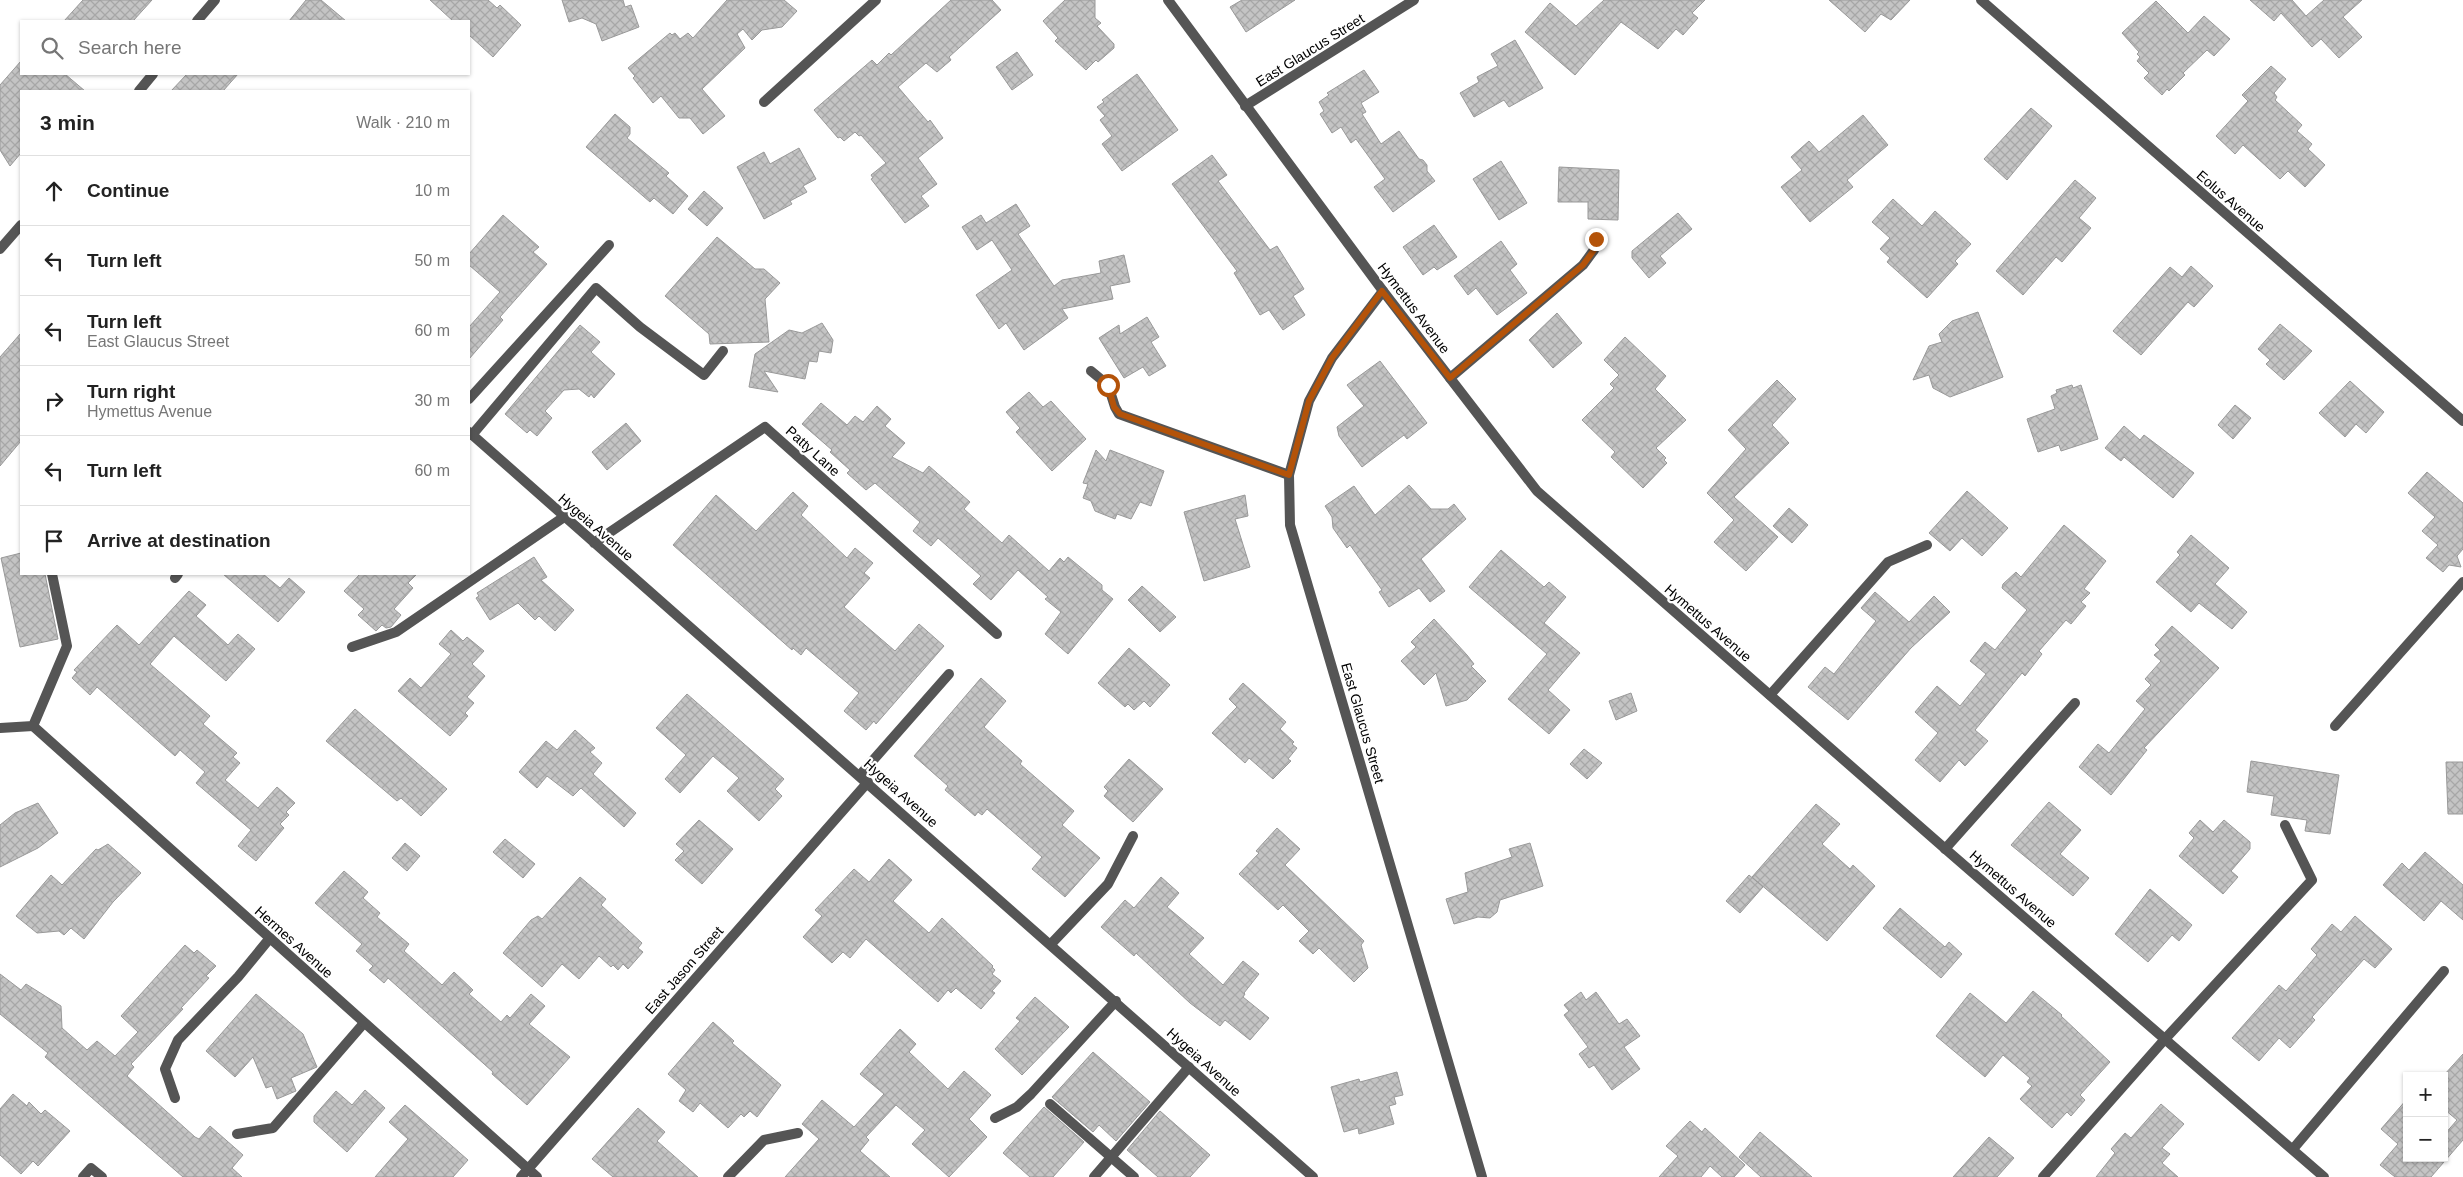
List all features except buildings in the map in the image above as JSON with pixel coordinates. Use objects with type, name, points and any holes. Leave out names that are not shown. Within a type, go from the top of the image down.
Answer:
[{"type":"street","points":[[198,20],[215,0]]},
{"type":"street","points":[[764,102],[876,0]]},
{"type":"street","name":"Hymettus Avenue","points":[[1168,0],[1382,291],[1537,491],[1945,849],[2324,1177]]},
{"type":"street","name":"East Glaucus Street","points":[[1246,106],[1414,0]]},
{"type":"street","name":"Eolus Avenue","points":[[1981,0],[2463,421]]},
{"type":"street","points":[[140,90],[152,75]]},
{"type":"street","points":[[0,249],[20,226]]},
{"type":"street","points":[[1450,378],[1583,265],[1594,250],[1596,239]]},
{"type":"street","points":[[470,398],[609,245]]},
{"type":"street","points":[[470,433],[596,288],[640,327],[704,375],[723,351]]},
{"type":"street","name":"East Glaucus Street","points":[[1382,291],[1332,358],[1309,401],[1289,475],[1290,525],[1482,1177]]},
{"type":"street","points":[[1091,371],[1108,385],[1114,407],[1120,414],[1289,475]]},
{"type":"street","name":"Patty Lane","points":[[594,543],[765,427],[997,634]]},
{"type":"street","name":"Hygeia Avenue","points":[[470,433],[1116,1001],[1313,1177]]},
{"type":"street","points":[[352,646],[396,632],[564,517]]},
{"type":"street","points":[[1770,696],[1888,562],[1927,545]]},
{"type":"street","points":[[0,728],[33,726],[66,646],[52,575]]},
{"type":"street","points":[[2335,726],[2463,582]]},
{"type":"street","name":"East Jason Street","points":[[521,1177],[864,779],[949,674]]},
{"type":"street","points":[[1945,849],[2076,702]]},
{"type":"street","name":"Hermes Avenue","points":[[33,726],[537,1177]]},
{"type":"street","points":[[2043,1177],[2165,1039],[2312,880],[2285,825]]},
{"type":"street","points":[[1051,944],[1108,884],[1134,836]]},
{"type":"street","points":[[175,1098],[165,1069],[178,1040],[238,977],[270,938]]},
{"type":"street","points":[[2292,1149],[2444,971]]},
{"type":"street","points":[[995,1118],[1017,1107],[1031,1094],[1116,1001]]},
{"type":"street","points":[[237,1134],[273,1128],[364,1023]]},
{"type":"street","points":[[1094,1177],[1190,1067]]},
{"type":"street","points":[[1050,1104],[1134,1177]]},
{"type":"street","points":[[728,1177],[764,1140],[798,1132]]},
{"type":"street","points":[[83,1177],[91,1168],[102,1177]]},
{"type":"route","points":[[1108,385],[1113,396],[1114,407],[1120,414],[1289,475],[1309,401],[1332,358],[1382,291],[1450,378],[1583,265],[1594,250],[1596,239]]}]
